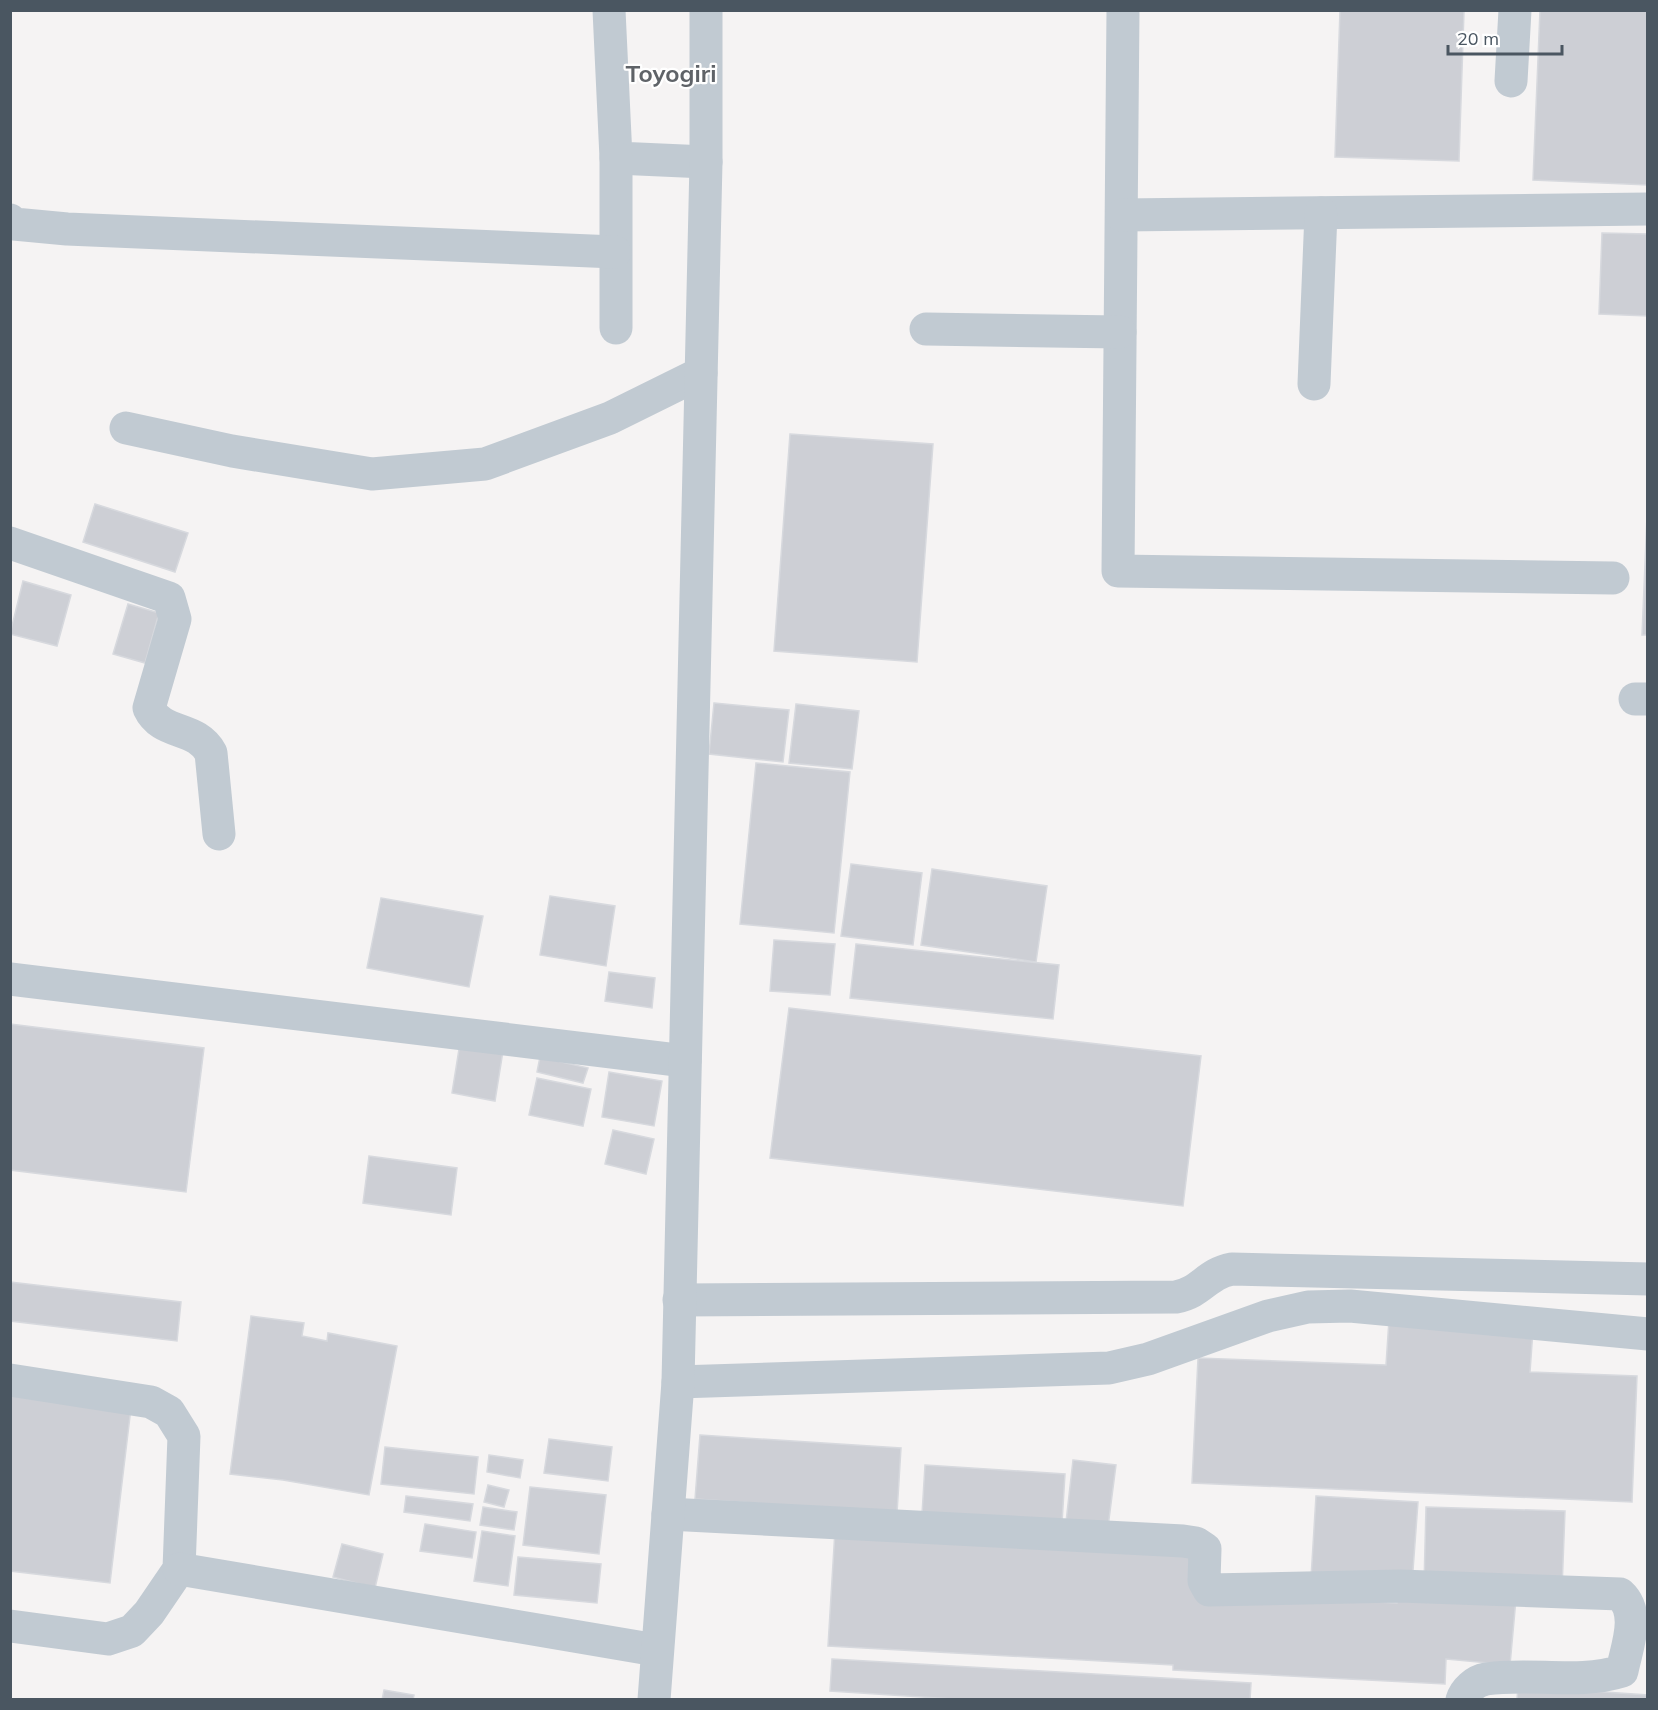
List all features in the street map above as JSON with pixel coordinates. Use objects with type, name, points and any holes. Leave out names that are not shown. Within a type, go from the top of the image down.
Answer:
[{"type":"street","points":[[609,10],[616,158],[616,328]]},
{"type":"street","points":[[654,1700],[678,1382],[706,162],[706,10]]},
{"type":"street","points":[[1124,10],[1118,571],[1613,578]]},
{"type":"street","points":[[1511,81],[1515,10]]},
{"type":"street","points":[[616,158],[706,162]]},
{"type":"street","points":[[1122,215],[1647,209]]},
{"type":"street","points":[[1314,384],[1321,213]]},
{"type":"street","points":[[10,220],[14,224],[67,230],[615,252]]},
{"type":"street","points":[[926,328],[1120,332]]},
{"type":"street","points":[[126,428],[232,451],[372,474],[485,464],[610,418],[701,373]]},
{"type":"street","points":[[10,543],[170,598],[175,619],[149,708],[161,723],[200,737],[206,744],[211,753],[219,834]]},
{"type":"street","points":[[10,979],[685,1061]]},
{"type":"street","points":[[679,1300],[1176,1297],[1190,1294],[1201,1287],[1209,1276],[1232,1269],[1647,1279]]},
{"type":"street","points":[[678,1382],[1109,1368],[1148,1359],[1268,1316],[1308,1307],[1350,1306],[1647,1334]]},
{"type":"street","points":[[10,1380],[151,1402],[169,1412],[184,1436],[179,1569],[149,1613],[132,1631],[108,1638],[10,1626]]},
{"type":"street","points":[[668,1514],[1183,1541],[1205,1548],[1204,1581],[1209,1590],[1400,1586],[1620,1594],[1628,1601],[1633,1617],[1622,1671],[1594,1677],[1484,1679],[1464,1692],[1462,1700]]},
{"type":"street","points":[[179,1569],[656,1650]]},
{"type":"building","points":[[1340,10],[1464,11],[1459,161],[1335,157]]},
{"type":"building","points":[[1540,10],[1648,10],[1648,185],[1533,180]]},
{"type":"building","points":[[1602,233],[1648,234],[1648,316],[1599,314]]},
{"type":"building","points":[[790,434],[933,444],[917,662],[774,651]]},
{"type":"building","points":[[1648,492],[1648,635],[1642,635]]},
{"type":"building","points":[[95,504],[188,533],[175,572],[83,542]]},
{"type":"building","points":[[23,581],[71,595],[57,646],[10,634]]},
{"type":"building","points":[[128,604],[159,613],[145,663],[113,654]]},
{"type":"building","points":[[714,703],[789,710],[783,762],[709,754]]},
{"type":"building","points":[[796,704],[859,711],[852,769],[789,763]]},
{"type":"building","points":[[756,763],[850,772],[834,933],[740,924]]},
{"type":"building","points":[[851,864],[922,873],[913,945],[841,936]]},
{"type":"building","points":[[932,869],[1047,886],[1036,962],[921,945]]},
{"type":"building","points":[[550,896],[615,906],[606,966],[540,955]]},
{"type":"building","points":[[381,898],[483,916],[469,987],[367,968]]},
{"type":"building","points":[[774,940],[835,944],[830,995],[770,991]]},
{"type":"building","points":[[856,944],[1059,965],[1053,1019],[850,998]]},
{"type":"building","points":[[609,972],[655,978],[652,1008],[605,1001]]},
{"type":"building","points":[[789,1008],[1201,1056],[1183,1206],[770,1158]]},
{"type":"building","points":[[10,1024],[204,1048],[186,1192],[10,1170]]},
{"type":"building","points":[[460,1043],[503,1051],[495,1101],[452,1093]]},
{"type":"building","points":[[540,1057],[588,1068],[583,1083],[537,1072]]},
{"type":"building","points":[[609,1072],[662,1081],[654,1126],[602,1117]]},
{"type":"building","points":[[537,1078],[591,1089],[583,1126],[529,1115]]},
{"type":"building","points":[[613,1130],[654,1139],[646,1174],[605,1164]]},
{"type":"building","points":[[369,1156],[457,1168],[451,1215],[363,1203]]},
{"type":"building","points":[[10,1282],[181,1302],[177,1341],[10,1321]]},
{"type":"building","points":[[251,1316],[304,1323],[302,1336],[327,1341],[328,1333],[397,1346],[369,1495],[283,1480],[230,1474]]},
{"type":"building","points":[[1389,1320],[1533,1330],[1530,1372],[1637,1376],[1632,1502],[1192,1483],[1198,1358],[1386,1365]]},
{"type":"building","points":[[10,1394],[131,1408],[110,1583],[10,1571]]},
{"type":"building","points":[[700,1435],[901,1448],[897,1513],[695,1499]]},
{"type":"building","points":[[549,1439],[612,1447],[608,1481],[544,1473]]},
{"type":"building","points":[[385,1447],[478,1457],[474,1494],[381,1484]]},
{"type":"building","points":[[489,1455],[523,1460],[520,1478],[487,1472]]},
{"type":"building","points":[[1073,1460],[1116,1465],[1108,1527],[1066,1522]]},
{"type":"building","points":[[925,1465],[1065,1474],[1062,1523],[922,1514]]},
{"type":"building","points":[[488,1485],[509,1490],[504,1507],[484,1502]]},
{"type":"building","points":[[530,1487],[606,1495],[599,1554],[523,1545]]},
{"type":"building","points":[[406,1496],[473,1504],[470,1521],[404,1512]]},
{"type":"building","points":[[1316,1496],[1418,1502],[1412,1584],[1311,1578]]},
{"type":"building","points":[[483,1507],[517,1512],[514,1530],[480,1525]]},
{"type":"building","points":[[1426,1507],[1565,1511],[1562,1589],[1424,1585]]},
{"type":"building","points":[[425,1524],[476,1532],[472,1558],[420,1551]]},
{"type":"building","points":[[835,1530],[1199,1551],[1196,1593],[1397,1603],[1399,1589],[1516,1599],[1510,1665],[1446,1659],[1445,1684],[1173,1670],[1173,1665],[828,1646]]},
{"type":"building","points":[[482,1531],[515,1536],[508,1586],[474,1581]]},
{"type":"building","points":[[342,1544],[383,1554],[375,1588],[333,1577]]},
{"type":"building","points":[[518,1557],[601,1564],[597,1603],[514,1595]]},
{"type":"building","points":[[832,1659],[1251,1683],[1250,1700],[968,1700],[830,1691]]},
{"type":"building","points":[[1518,1686],[1648,1695],[1648,1700],[1517,1700]]},
{"type":"building","points":[[384,1690],[414,1695],[413,1700],[382,1700]]},
{"type":"district","name":"Toyogiri","points":[[671,73]]}]
